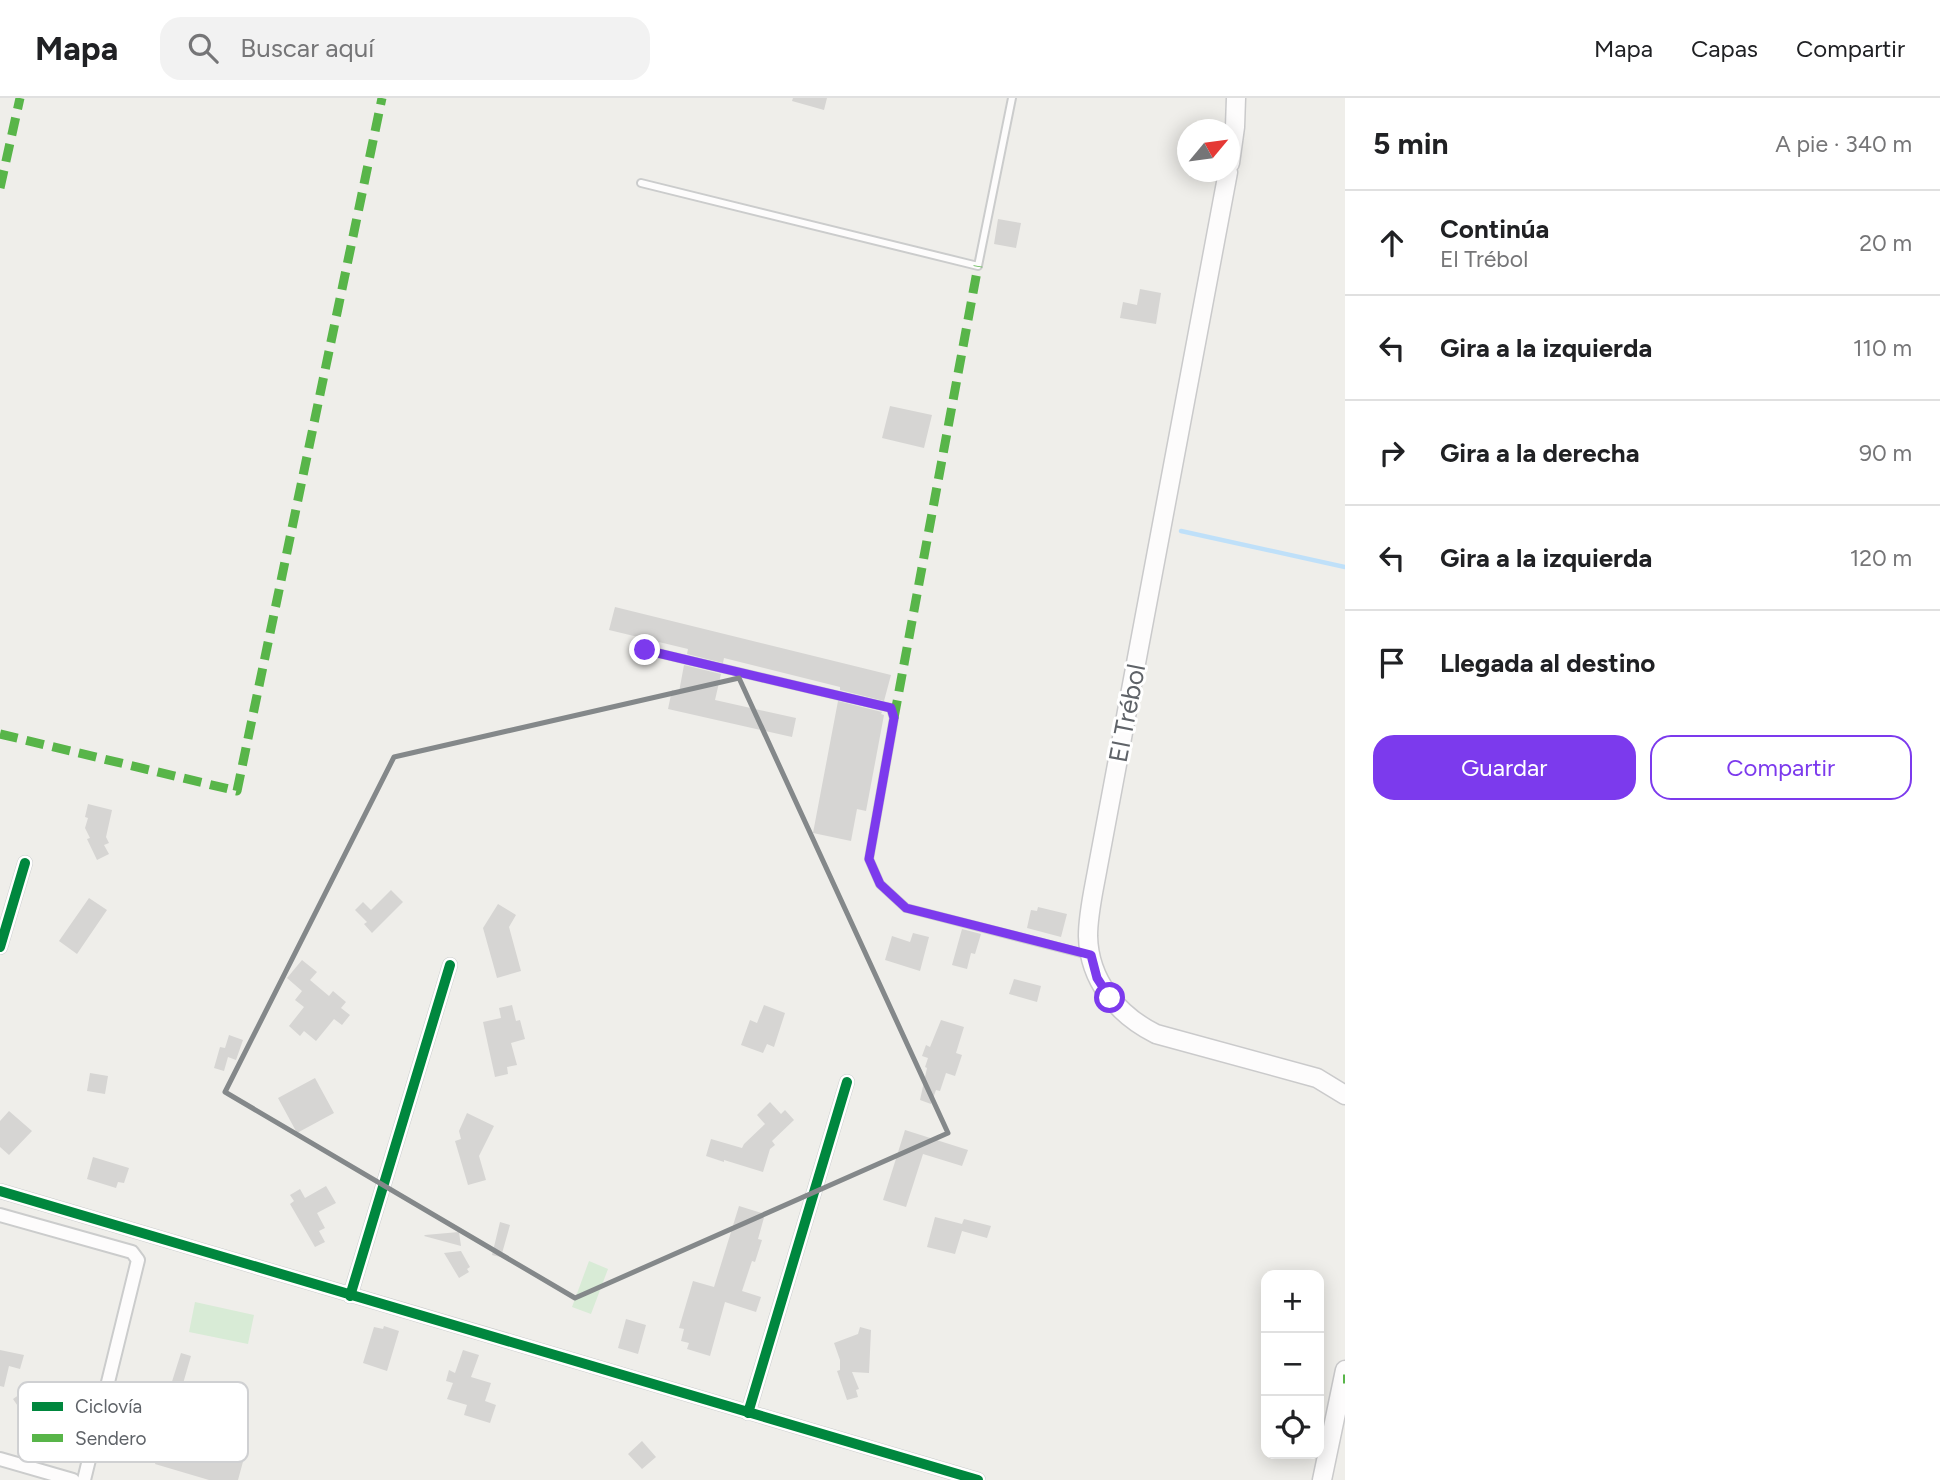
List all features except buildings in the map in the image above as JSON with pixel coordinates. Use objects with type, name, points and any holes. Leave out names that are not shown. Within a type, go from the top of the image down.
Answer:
[{"type":"main road","points":[[1235,119],[1236,98]]},
{"type":"main road","name":"El Trébol","points":[[1226,182],[1098,866],[1088,936],[1097,978],[1110,998],[1119,1009],[1150,1031],[1317,1078],[1345,1095]]},
{"type":"main road","points":[[1322,1480],[1345,1370]]},
{"type":"street","points":[[0,947],[25,863]]},
{"type":"street","points":[[350,1296],[450,965]]},
{"type":"street","points":[[748,1413],[847,1082]]},
{"type":"street","points":[[0,1191],[978,1480]]},
{"type":"street","points":[[0,1215],[132,1252],[138,1260],[108,1382]]},
{"type":"street","points":[[0,1459],[73,1480]]},
{"type":"street","points":[[84,1480],[88,1462]]},
{"type":"lane","points":[[641,183],[978,266],[1012,98]]},
{"type":"lane","points":[[645,650],[891,708],[894,718],[869,859],[880,884],[906,908],[1091,955]]},
{"type":"highlighted area","points":[[739,678],[948,1133],[575,1298],[225,1092],[394,757]]},
{"type":"green space","points":[[589,1261],[608,1269],[591,1314],[572,1307]]},
{"type":"green space","points":[[195,1302],[254,1315],[248,1344],[189,1332]]},
{"type":"waterway","points":[[1181,531],[1345,567]]},
{"type":"marked path","points":[[0,188],[20,98]]},
{"type":"marked path","points":[[0,734],[237,791],[382,98]]},
{"type":"marked path","points":[[894,718],[978,266]]},
{"type":"cycle path","points":[[0,947],[25,863]]},
{"type":"cycle path","points":[[350,1296],[450,965]]},
{"type":"cycle path","points":[[748,1413],[847,1082]]},
{"type":"cycle path","points":[[0,1191],[978,1480]]},
{"type":"route","points":[[645,650],[891,708],[894,718],[869,859],[880,884],[906,908],[1091,955],[1097,978],[1110,998]]}]
